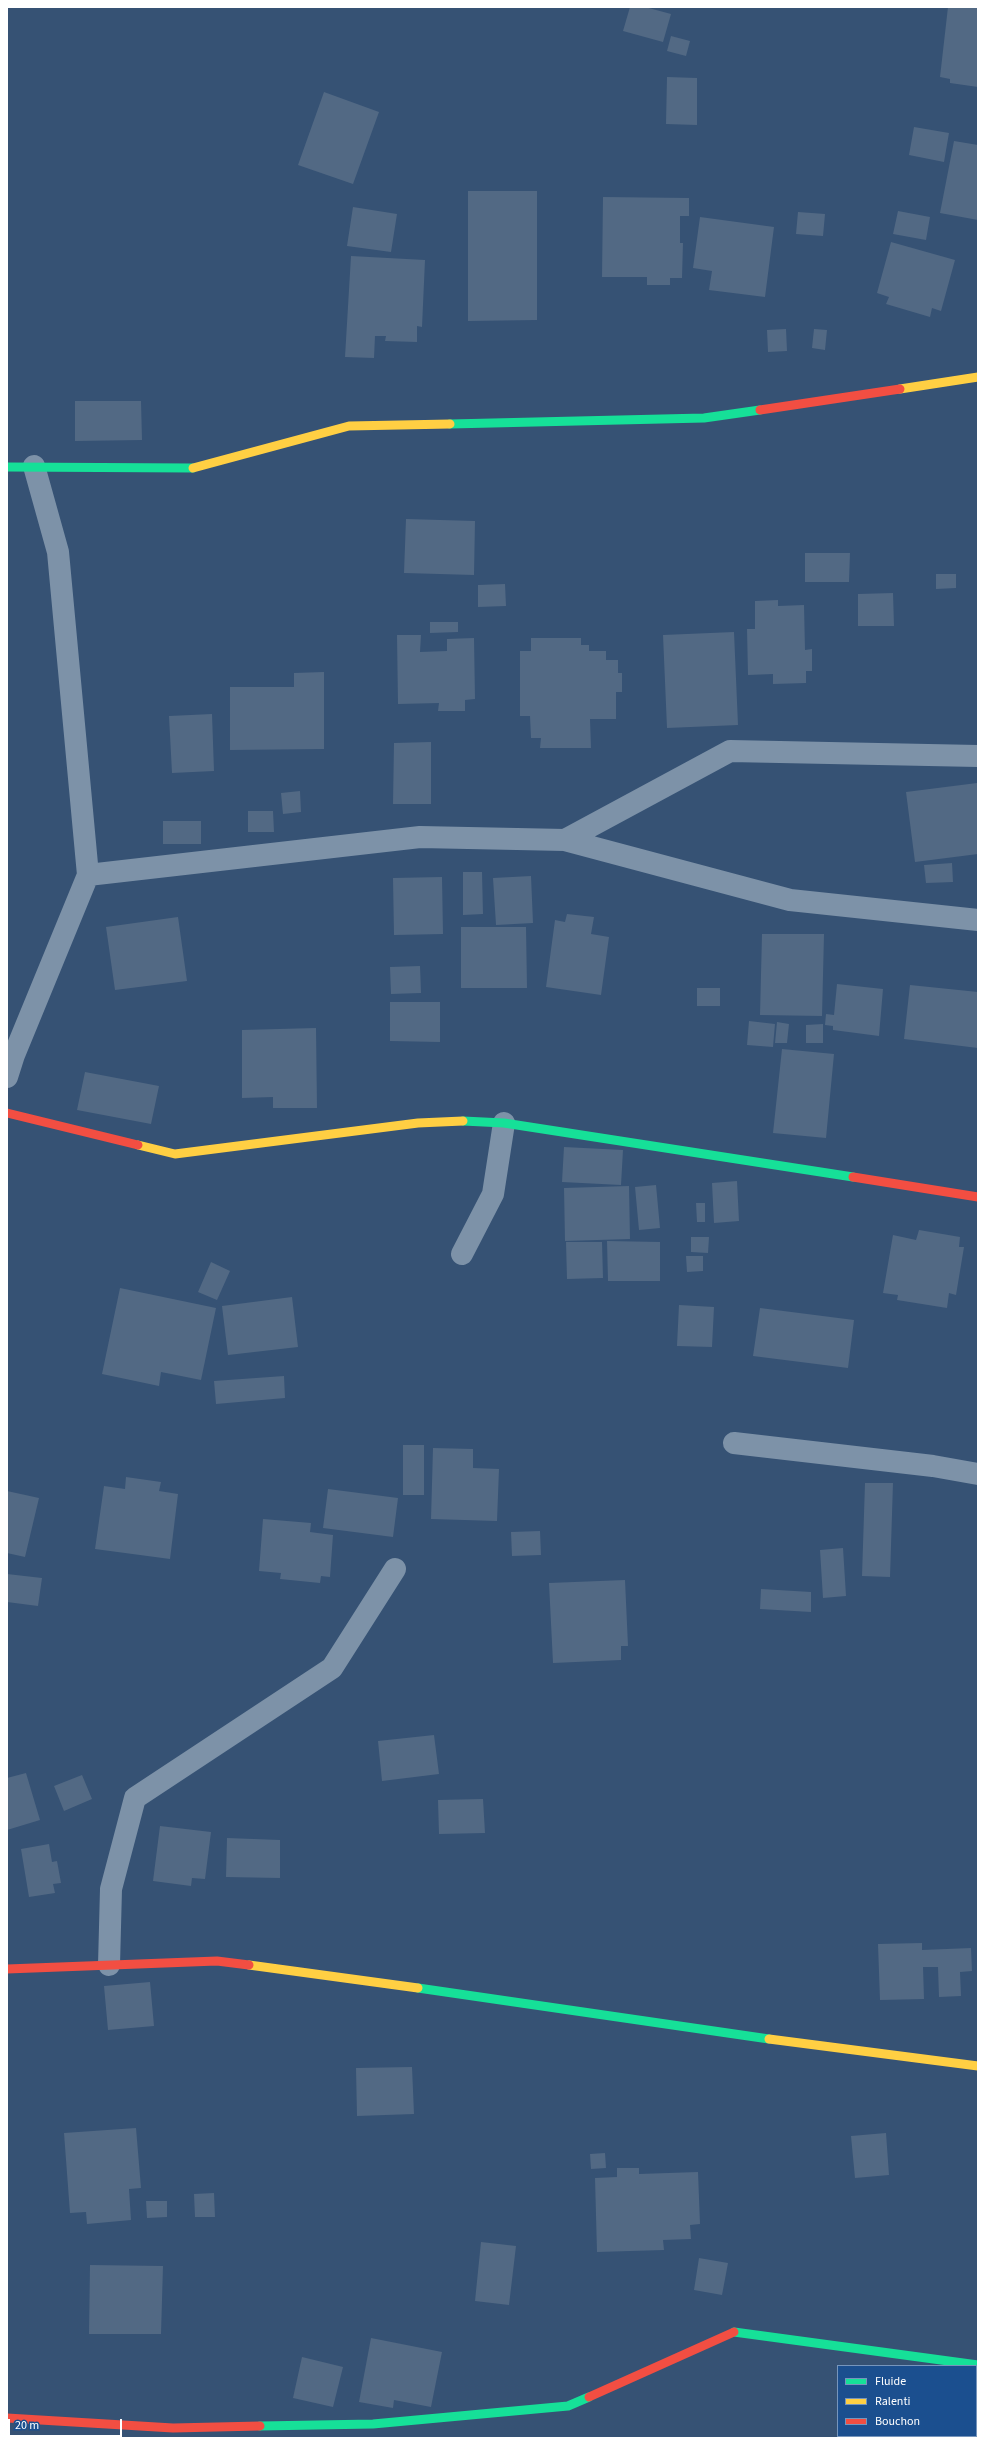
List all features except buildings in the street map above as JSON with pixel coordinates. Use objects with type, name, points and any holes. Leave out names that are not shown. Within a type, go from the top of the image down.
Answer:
[{"type":"street","points":[[7,467],[34,466],[189,469],[349,426],[704,418],[978,378]]},
{"type":"street","points":[[7,1078],[14,1055],[88,875],[58,552],[34,466]]},
{"type":"street","points":[[565,840],[730,751],[978,756]]},
{"type":"street","points":[[88,875],[420,837],[565,840],[790,900],[978,920]]},
{"type":"street","points":[[7,1113],[176,1154],[418,1123],[451,1121],[504,1123],[978,1197]]},
{"type":"street","points":[[462,1254],[493,1194],[504,1123]]},
{"type":"street","points":[[734,1443],[933,1466],[978,1474]]},
{"type":"street","points":[[109,1965],[111,1889],[135,1798],[332,1668],[395,1568]]},
{"type":"street","points":[[7,1969],[217,1961],[476,1996],[808,2045],[978,2066]]},
{"type":"street","points":[[7,2418],[172,2433],[373,2424],[568,2406],[737,2331],[978,2365]]},
{"type":"traffic: fast","points":[[450,424],[704,418],[760,410]]},
{"type":"traffic: fast","points":[[7,467],[193,468]]},
{"type":"traffic: fast","points":[[463,1121],[504,1123],[853,1177]]},
{"type":"traffic: fast","points":[[418,1988],[769,2039]]},
{"type":"traffic: fast","points":[[734,2332],[978,2365]]},
{"type":"traffic: fast","points":[[260,2426],[373,2424],[568,2406],[589,2397]]},
{"type":"traffic: slow","points":[[900,389],[978,377]]},
{"type":"traffic: slow","points":[[193,468],[349,426],[450,424]]},
{"type":"traffic: slow","points":[[138,1145],[175,1154],[418,1123],[463,1121]]},
{"type":"traffic: slow","points":[[249,1965],[418,1988]]},
{"type":"traffic: slow","points":[[769,2039],[978,2066]]},
{"type":"traffic: jam","points":[[760,410],[900,389]]},
{"type":"traffic: jam","points":[[7,1113],[138,1145]]},
{"type":"traffic: jam","points":[[853,1177],[978,1197]]},
{"type":"traffic: jam","points":[[7,1969],[217,1961],[249,1965]]},
{"type":"traffic: jam","points":[[589,2397],[734,2332]]},
{"type":"traffic: jam","points":[[7,2418],[173,2428],[260,2426]]}]
